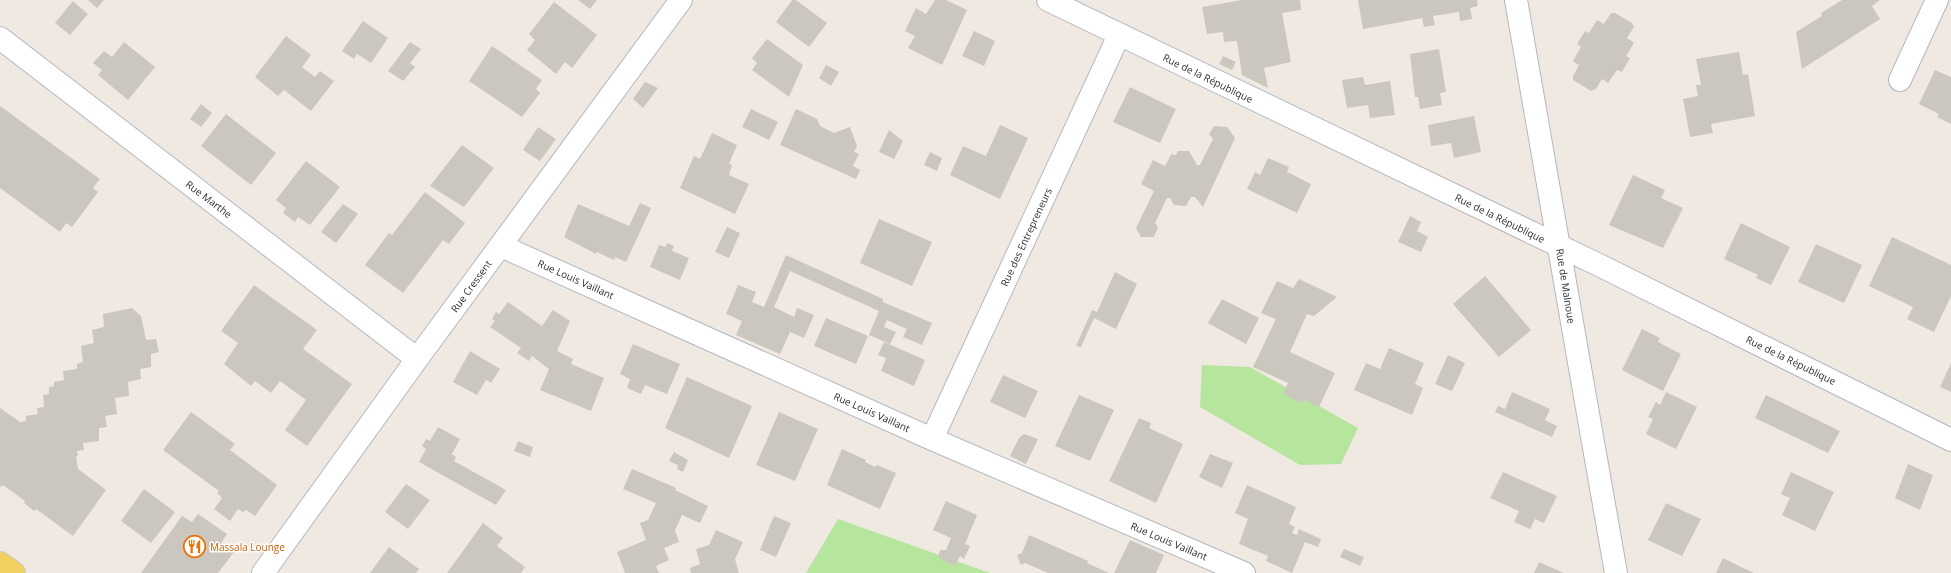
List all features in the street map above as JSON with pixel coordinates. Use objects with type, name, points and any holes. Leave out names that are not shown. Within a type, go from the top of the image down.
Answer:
[{"type":"main road","points":[[0,563],[14,573]]},
{"type":"street","name":"Rue Cressent","points":[[264,573],[417,359],[681,0]]},
{"type":"street","name":"Rue de la République","points":[[1048,0],[1119,36],[1560,246],[1951,440]]},
{"type":"street","name":"Rue de Malnoue","points":[[1516,0],[1546,184],[1560,246],[1616,573]]},
{"type":"street","points":[[1900,80],[1937,0]]},
{"type":"street","name":"Rue des Entrepreneurs","points":[[932,439],[1119,36]]},
{"type":"street","name":"Rue Marthe","points":[[0,38],[417,359]]},
{"type":"street","name":"Rue Louis Vaillant","points":[[501,246],[932,439],[1244,573]]},
{"type":"green space","points":[[1202,365],[1250,367],[1358,428],[1341,464],[1300,465],[1200,407]]},
{"type":"green space","points":[[838,519],[990,573],[806,573]]},
{"type":"building","points":[[88,0],[104,0],[97,8]]},
{"type":"building","points":[[578,0],[597,0],[590,9]]},
{"type":"building","points":[[792,0],[796,0],[827,23],[809,47],[776,22]]},
{"type":"building","points":[[935,0],[946,0],[967,10],[942,65],[908,48],[915,36],[905,31],[916,8],[926,14]]},
{"type":"building","points":[[1242,0],[1300,0],[1301,10],[1282,13],[1291,62],[1264,68],[1268,88],[1242,75],[1237,41],[1224,42],[1223,32],[1207,34],[1202,7]]},
{"type":"building","points":[[1358,0],[1477,0],[1478,6],[1470,8],[1472,19],[1460,21],[1459,12],[1433,16],[1435,25],[1424,27],[1422,18],[1363,29]]},
{"type":"building","points":[[1842,0],[1880,0],[1872,6],[1880,19],[1802,69],[1796,32],[1822,16],[1821,13]]},
{"type":"building","points":[[73,1],[88,14],[70,35],[55,23]]},
{"type":"building","points":[[554,2],[597,35],[572,68],[565,62],[556,74],[527,50],[535,40],[529,34]]},
{"type":"building","points":[[1611,13],[1615,13],[1632,23],[1634,27],[1627,38],[1634,43],[1626,56],[1630,58],[1622,72],[1617,70],[1608,83],[1602,79],[1596,89],[1591,91],[1573,80],[1573,76],[1579,65],[1573,61],[1581,47],[1577,44],[1585,31],[1589,33],[1597,20],[1604,24]]},
{"type":"building","points":[[363,21],[388,38],[371,63],[357,54],[354,59],[342,51]]},
{"type":"building","points":[[974,31],[995,41],[984,66],[962,56]]},
{"type":"building","points":[[286,36],[311,55],[302,67],[315,77],[320,71],[334,81],[311,111],[284,90],[278,96],[255,77]]},
{"type":"building","points":[[767,39],[803,65],[789,97],[752,70],[757,63],[752,58]]},
{"type":"building","points":[[124,42],[155,67],[128,100],[98,75],[102,70],[93,63],[104,51],[112,57]]},
{"type":"building","points":[[410,42],[421,49],[410,63],[415,67],[403,81],[388,71]]},
{"type":"building","points":[[492,46],[542,80],[536,89],[540,93],[522,117],[469,81]]},
{"type":"building","points":[[1439,49],[1446,92],[1440,93],[1442,105],[1420,109],[1418,97],[1415,97],[1410,54]]},
{"type":"building","points":[[1739,52],[1743,75],[1748,74],[1755,116],[1711,124],[1713,133],[1690,137],[1683,99],[1698,96],[1696,85],[1701,85],[1696,59]]},
{"type":"building","points":[[1223,56],[1236,62],[1232,70],[1219,64]]},
{"type":"building","points":[[826,65],[839,72],[831,86],[819,78]]},
{"type":"building","points":[[1935,70],[1951,77],[1951,124],[1937,117],[1939,114],[1919,104]]},
{"type":"building","points":[[1363,77],[1365,85],[1390,81],[1395,115],[1370,118],[1368,105],[1347,108],[1342,80]]},
{"type":"building","points":[[645,82],[658,88],[643,108],[633,99]]},
{"type":"building","points":[[1130,87],[1176,109],[1160,143],[1113,122]]},
{"type":"building","points":[[201,104],[212,113],[201,127],[190,119]]},
{"type":"building","points":[[0,106],[100,179],[93,188],[98,192],[72,227],[66,223],[60,232],[0,188]]},
{"type":"building","points":[[751,109],[778,122],[769,140],[742,127]]},
{"type":"building","points":[[796,109],[817,119],[820,126],[834,133],[850,127],[857,146],[854,152],[859,154],[853,166],[860,170],[856,179],[780,145]]},
{"type":"building","points":[[226,114],[276,153],[251,185],[201,146]]},
{"type":"building","points":[[1474,116],[1481,152],[1454,158],[1451,143],[1431,146],[1428,125]]},
{"type":"building","points":[[1000,125],[1028,138],[1000,199],[950,175],[963,146],[986,156]]},
{"type":"building","points":[[1214,126],[1227,127],[1235,138],[1203,207],[1195,197],[1191,197],[1186,206],[1174,205],[1170,198],[1167,198],[1155,223],[1158,227],[1154,237],[1141,237],[1136,228],[1154,191],[1141,184],[1153,160],[1165,166],[1172,153],[1173,155],[1176,155],[1178,151],[1189,151],[1197,165],[1200,165],[1213,139],[1209,134]]},
{"type":"building","points":[[538,127],[556,139],[540,161],[523,150]]},
{"type":"building","points":[[889,130],[903,141],[894,159],[879,152]]},
{"type":"building","points":[[712,133],[737,145],[729,164],[732,165],[729,175],[749,184],[735,214],[680,188],[694,156],[700,159]]},
{"type":"building","points":[[462,145],[494,168],[464,207],[430,186]]},
{"type":"building","points":[[930,152],[942,158],[937,171],[924,165]]},
{"type":"building","points":[[1268,158],[1289,167],[1287,172],[1311,184],[1297,213],[1247,189],[1255,172],[1260,175]]},
{"type":"building","points":[[306,161],[340,187],[310,225],[298,217],[295,222],[283,213],[286,208],[276,200]]},
{"type":"building","points":[[1633,175],[1665,190],[1661,198],[1683,208],[1663,248],[1609,225]]},
{"type":"building","points":[[425,192],[465,223],[449,244],[443,240],[403,293],[365,265],[389,233],[392,235]]},
{"type":"building","points":[[640,203],[651,208],[626,262],[615,257],[614,260],[597,252],[596,254],[564,237],[578,204],[629,226]]},
{"type":"building","points":[[343,204],[358,214],[336,243],[321,232]]},
{"type":"building","points":[[1410,216],[1421,222],[1417,231],[1428,237],[1421,252],[1398,242]]},
{"type":"building","points":[[879,219],[932,242],[912,286],[860,263]]},
{"type":"building","points":[[1741,223],[1790,247],[1771,285],[1756,278],[1758,275],[1724,259]]},
{"type":"building","points":[[727,227],[740,233],[729,258],[715,252]]},
{"type":"building","points":[[1892,237],[1951,265],[1951,296],[1934,332],[1907,319],[1913,307],[1869,286]]},
{"type":"building","points":[[667,243],[674,246],[672,251],[689,258],[680,280],[650,267],[659,245],[666,247]]},
{"type":"building","points":[[1816,244],[1862,265],[1844,303],[1798,282]]},
{"type":"building","points":[[786,255],[883,299],[883,302],[932,323],[922,345],[903,337],[907,329],[887,320],[884,327],[896,332],[890,344],[869,335],[879,311],[790,271],[774,307],[794,317],[797,308],[814,315],[804,338],[790,332],[780,354],[736,335],[742,321],[726,314],[738,285],[756,292],[752,302],[764,307]]},
{"type":"building","points":[[1115,272],[1137,284],[1116,329],[1094,318],[1081,347],[1076,346],[1092,310],[1097,312]]},
{"type":"building","points":[[1485,276],[1531,330],[1499,357],[1453,304]]},
{"type":"building","points":[[1299,279],[1337,297],[1314,316],[1307,314],[1290,352],[1335,373],[1319,407],[1304,400],[1302,403],[1283,394],[1288,383],[1253,367],[1276,319],[1261,313],[1277,281],[1293,288]]},
{"type":"building","points":[[254,285],[317,330],[303,349],[352,384],[307,446],[285,430],[306,400],[280,381],[271,393],[255,381],[251,386],[224,364],[238,343],[221,331]]},
{"type":"building","points":[[1222,299],[1259,318],[1246,344],[1208,323]]},
{"type":"building","points":[[508,302],[542,326],[553,310],[570,321],[557,351],[573,359],[571,364],[604,378],[591,411],[540,390],[549,369],[532,356],[529,361],[517,353],[521,348],[490,327],[495,321],[492,319],[496,312],[499,314]]},
{"type":"building","points":[[132,308],[141,316],[146,340],[156,339],[159,352],[151,354],[151,367],[140,369],[141,379],[128,382],[129,396],[115,398],[117,414],[105,416],[107,427],[99,428],[99,441],[83,443],[84,450],[77,451],[78,456],[76,457],[78,469],[106,490],[73,536],[36,509],[34,511],[24,503],[25,501],[3,485],[2,487],[0,486],[0,408],[20,422],[26,421],[26,416],[38,414],[37,408],[44,407],[43,395],[49,394],[49,387],[54,386],[54,382],[64,380],[63,371],[77,369],[77,364],[83,362],[81,346],[94,343],[92,330],[104,327],[103,314]]},
{"type":"building","points":[[826,318],[868,336],[856,364],[814,346]]},
{"type":"building","points":[[1642,329],[1660,338],[1658,342],[1681,354],[1663,391],[1622,370]]},
{"type":"building","points":[[884,342],[925,360],[914,386],[881,371],[886,358],[878,355]]},
{"type":"building","points":[[633,344],[680,364],[667,394],[645,385],[641,394],[627,388],[630,379],[620,374]]},
{"type":"building","points":[[1389,348],[1424,363],[1415,384],[1423,388],[1412,415],[1354,390],[1366,363],[1380,369]]},
{"type":"building","points":[[470,351],[500,369],[491,383],[486,380],[477,395],[453,382]]},
{"type":"building","points":[[1448,355],[1465,363],[1452,391],[1435,384]]},
{"type":"building","points":[[1951,363],[1951,392],[1940,387]]},
{"type":"building","points":[[1003,375],[1038,391],[1025,418],[990,402]]},
{"type":"building","points":[[687,377],[752,406],[729,458],[665,428]]},
{"type":"building","points":[[1512,392],[1550,409],[1545,420],[1557,426],[1552,437],[1495,412],[1498,406],[1505,409]]},
{"type":"building","points":[[1666,392],[1697,407],[1676,449],[1646,434],[1653,419],[1648,417],[1656,402],[1660,405]]},
{"type":"building","points":[[1079,395],[1114,410],[1090,461],[1055,446]]},
{"type":"building","points":[[1766,395],[1840,431],[1828,453],[1755,418]]},
{"type":"building","points":[[191,412],[235,444],[230,450],[277,485],[255,516],[246,510],[243,512],[238,509],[230,521],[214,509],[222,498],[217,493],[219,491],[163,450]]},
{"type":"building","points":[[779,412],[818,429],[795,481],[756,465]]},
{"type":"building","points":[[1139,418],[1151,423],[1149,428],[1183,444],[1156,503],[1109,481]]},
{"type":"building","points":[[438,427],[460,439],[452,454],[456,457],[454,461],[506,490],[496,505],[419,462],[426,449],[422,446],[426,439],[430,441]]},
{"type":"building","points":[[1024,434],[1038,439],[1026,464],[1010,456],[1019,438]]},
{"type":"building","points":[[518,441],[533,447],[530,457],[514,451]]},
{"type":"building","points":[[842,449],[866,460],[865,462],[875,467],[877,465],[896,473],[880,509],[827,485]]},
{"type":"building","points":[[674,452],[688,460],[683,472],[677,469],[678,465],[669,461]]},
{"type":"building","points":[[1210,454],[1233,463],[1222,488],[1199,477]]},
{"type":"building","points":[[1908,464],[1933,475],[1920,510],[1895,498]]},
{"type":"building","points":[[632,469],[676,488],[675,490],[708,506],[700,523],[682,515],[675,530],[679,542],[664,548],[669,560],[656,566],[659,573],[625,573],[617,552],[646,540],[640,523],[648,520],[656,503],[623,489]]},
{"type":"building","points":[[1503,472],[1557,496],[1544,523],[1535,519],[1530,529],[1514,522],[1519,511],[1490,498]]},
{"type":"building","points":[[1791,472],[1834,492],[1815,531],[1782,515],[1790,498],[1781,494]]},
{"type":"building","points":[[406,484],[430,500],[408,529],[385,512]]},
{"type":"building","points":[[1247,485],[1296,507],[1289,524],[1295,527],[1292,533],[1297,535],[1299,529],[1321,539],[1318,547],[1305,542],[1292,573],[1266,561],[1268,556],[1239,544],[1248,519],[1235,513]]},
{"type":"building","points":[[144,489],[175,512],[151,543],[121,521]]},
{"type":"building","points":[[946,501],[977,515],[965,544],[970,546],[964,559],[960,556],[955,566],[942,560],[938,556],[940,550],[946,550],[951,538],[933,530]]},
{"type":"building","points":[[1666,503],[1701,519],[1682,556],[1648,540]]},
{"type":"building","name":"Massala Lounge","points":[[198,514],[227,534],[221,543],[234,552],[218,573],[141,573],[182,516],[192,522]]},
{"type":"building","points":[[774,516],[791,523],[776,557],[760,550]]},
{"type":"building","points":[[483,523],[503,538],[497,546],[525,567],[521,573],[447,573]]},
{"type":"building","points":[[716,530],[743,542],[735,559],[739,573],[691,573],[690,568],[700,564],[696,549],[709,545]]},
{"type":"building","points":[[1029,535],[1088,561],[1087,563],[1109,573],[1048,573],[1025,563],[1021,565],[1017,555],[1022,553]]},
{"type":"building","points":[[1130,540],[1164,555],[1156,573],[1114,573]]},
{"type":"building","points":[[389,547],[419,569],[416,573],[370,573]]},
{"type":"building","points":[[1344,549],[1364,557],[1360,566],[1340,557]]},
{"type":"building","points":[[1723,558],[1741,567],[1754,573],[1716,573]]},
{"type":"building","points":[[1539,562],[1564,573],[1534,573]]},
{"type":"place","name":"Massala Lounge","points":[[194,547]]}]
